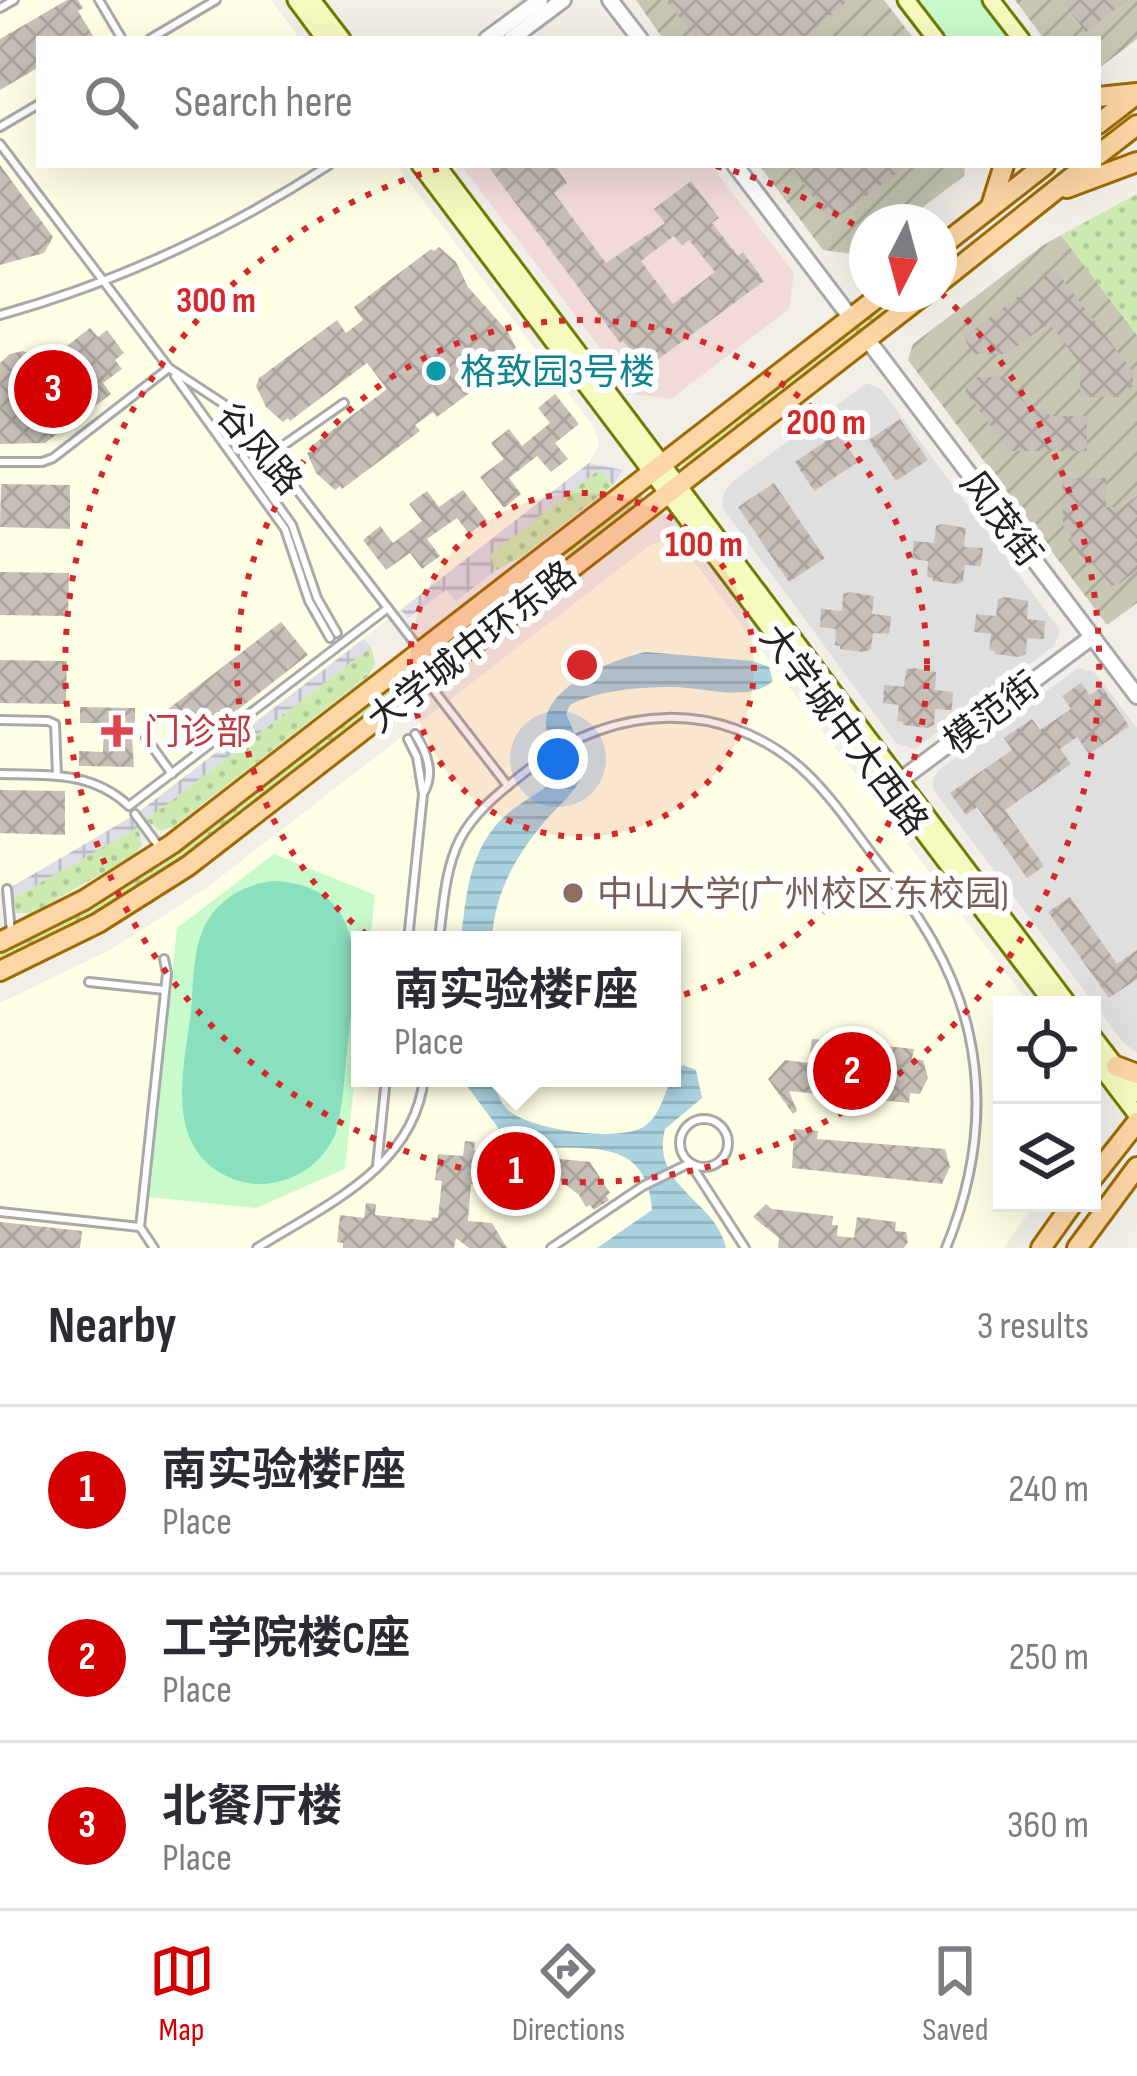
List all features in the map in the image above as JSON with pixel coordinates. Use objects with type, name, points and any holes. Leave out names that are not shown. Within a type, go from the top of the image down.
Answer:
[{"type":"main road","points":[[296,0],[323,36]]},
{"type":"main road","points":[[312,0],[340,36]]},
{"type":"main road","points":[[906,0],[934,36]]},
{"type":"main road","points":[[991,0],[1019,36]]},
{"type":"main road","points":[[1101,97],[1137,94]]},
{"type":"main road","points":[[1101,122],[1137,94]]},
{"type":"main road","points":[[1101,149],[1137,125]]},
{"type":"main road","points":[[1057,192],[1137,162]]},
{"type":"main road","name":"大学城中大西路","points":[[422,168],[673,489],[1048,996]]},
{"type":"main road","name":"大学城中大西路","points":[[439,168],[657,469]]},
{"type":"main road","points":[[988,208],[1003,168]]},
{"type":"main road","points":[[957,233],[1038,168]]},
{"type":"main road","points":[[1041,168],[1057,192]]},
{"type":"main road","points":[[957,269],[1084,168]]},
{"type":"main road","name":"大学城中环东路","points":[[7,939],[84,900],[162,851],[858,312]]},
{"type":"main road","name":"大学城中环东路","points":[[0,971],[98,923],[177,873],[902,312]]},
{"type":"main road","name":"大学城中大西路","points":[[895,784],[1063,996]]},
{"type":"main road","points":[[1101,1047],[1137,1094]]},
{"type":"main road","points":[[1116,1066],[1137,1074]]},
{"type":"main road","points":[[1101,1069],[1137,1119],[1101,1167]]},
{"type":"main road","points":[[1077,1248],[1137,1167]]},
{"type":"main road","points":[[1041,1248],[1067,1212]]},
{"type":"street","points":[[491,36],[540,0]]},
{"type":"street","points":[[515,36],[563,0]]},
{"type":"street","points":[[610,0],[638,36]]},
{"type":"street","points":[[737,168],[851,318]]},
{"type":"street","name":"风茂街","points":[[867,339],[1137,696]]},
{"type":"street","name":"模范街","points":[[895,784],[1092,637]]},
{"type":"lane","points":[[0,8],[14,0]]},
{"type":"lane","points":[[99,0],[120,36]]},
{"type":"lane","points":[[155,36],[216,0]]},
{"type":"lane","points":[[0,127],[36,106]]},
{"type":"lane","name":"谷风路","points":[[0,144],[169,368],[228,403],[422,651]]},
{"type":"lane","points":[[0,315],[103,283],[218,231],[324,168]]},
{"type":"lane","points":[[0,462],[53,458],[169,368],[285,529],[309,601],[334,636],[292,525],[243,456],[242,444],[253,431]]},
{"type":"lane","points":[[271,454],[344,403]]},
{"type":"lane","points":[[0,774],[57,775],[96,783],[129,806],[388,608]]},
{"type":"lane","points":[[427,681],[508,786]]},
{"type":"lane","points":[[440,931],[452,851],[474,814],[575,738],[617,723],[658,717],[726,725],[764,741],[816,782],[913,907],[957,992],[976,1085],[971,1169],[946,1248]]},
{"type":"lane","points":[[0,720],[56,724],[57,775]]},
{"type":"lane","points":[[409,931],[423,794],[429,784],[429,770],[412,737]]},
{"type":"lane","points":[[146,738],[172,774]]},
{"type":"lane","points":[[136,814],[162,851]]},
{"type":"lane","points":[[7,889],[7,939]]},
{"type":"lane","points":[[154,1248],[140,1227],[165,990],[164,958]]},
{"type":"lane","points":[[89,982],[165,990]]},
{"type":"lane","points":[[376,1170],[385,1087]]},
{"type":"lane","points":[[256,1248],[376,1170],[409,1130],[421,1087]]},
{"type":"lane","points":[[551,1248],[643,1186],[690,1163],[709,1167],[724,1157],[728,1139],[718,1124],[700,1120],[684,1130],[680,1148],[690,1163],[745,1248]]},
{"type":"lane","points":[[0,1212],[140,1227]]},
{"type":"lane","points":[[281,1248],[283,1232]]},
{"type":"shaded area","points":[[0,0],[271,0],[298,36],[36,36],[36,168],[398,168],[594,427],[599,445],[589,463],[152,802],[84,848],[0,892]]},
{"type":"shaded area","points":[[636,0],[884,0],[912,36],[661,36]]},
{"type":"shaded area","points":[[1015,0],[1137,0],[1137,39],[1101,67],[1101,36],[1042,36]]},
{"type":"shaded area","points":[[463,168],[713,168],[794,273],[789,309],[671,399],[635,394]]},
{"type":"shaded area","points":[[761,168],[965,168],[964,176],[927,204],[849,204],[849,254],[823,250]]},
{"type":"shaded area","points":[[1061,235],[1137,335],[1137,603],[1107,625],[908,360],[913,344]]},
{"type":"shaded area","points":[[867,383],[882,390],[1060,630],[1054,646],[915,749],[896,743],[722,507],[731,483]]},
{"type":"shaded area","points":[[589,463],[623,470],[613,485],[602,471],[596,472],[490,555],[496,570],[456,601],[446,590],[408,618],[401,610]]},
{"type":"shaded area","name":"中山大学(广州校区东校园)","points":[[674,542],[686,551],[1023,996],[993,996],[993,1212],[1029,1212],[1004,1248],[0,1248],[0,1003],[112,949],[205,889],[650,545]]},
{"type":"shaded area","points":[[364,639],[371,647],[146,820],[140,811]]},
{"type":"shaded area","points":[[1078,668],[1094,672],[1137,728],[1137,1053],[1101,1013],[1101,996],[1088,996],[933,789],[939,770]]},
{"type":"shaded area","points":[[131,817],[138,827],[13,898],[13,886]]},
{"type":"green space","points":[[916,0],[981,0],[1008,36],[944,36]]},
{"type":"green space","points":[[1137,194],[1137,335],[1061,235]]},
{"type":"green space","points":[[871,312],[889,312],[690,466],[683,463]]},
{"type":"green space","points":[[597,471],[613,485],[523,556],[496,570],[490,555]]},
{"type":"green space","points":[[640,492],[643,500],[518,601],[170,868],[109,908],[0,963],[0,950],[37,932]]},
{"type":"green space","points":[[371,647],[375,664],[368,676],[173,827],[160,831],[146,820]]},
{"type":"green space","points":[[138,827],[142,845],[133,856],[32,913],[16,913],[13,898]]},
{"type":"green space","points":[[274,854],[375,895],[371,931],[351,931],[354,1087],[345,1169],[256,1208],[148,1197],[177,928]]},
{"type":"green space","points":[[275,881],[306,887],[328,899],[343,917],[351,944],[351,1009],[335,1135],[317,1161],[301,1173],[258,1184],[225,1175],[202,1157],[184,1120],[182,1099],[201,936],[218,907],[249,887]]},
{"type":"water","points":[[646,652],[753,661],[769,667],[773,681],[738,693],[633,689],[570,705],[566,714],[582,754],[582,775],[516,862],[497,907],[493,931],[462,931],[472,873],[484,842],[506,815],[561,775],[546,727],[550,707],[572,684]]},
{"type":"water","points":[[681,1067],[696,1070],[702,1098],[665,1129],[663,1149],[675,1179],[710,1217],[726,1248],[597,1248],[652,1210],[647,1183],[636,1166],[600,1150],[511,1145],[468,1087],[496,1087],[509,1111],[536,1124],[616,1134],[645,1126],[652,1119],[668,1087],[681,1087]]},
{"type":"building","points":[[67,0],[78,0],[83,8],[78,11],[93,36],[36,36],[36,69],[0,90],[0,39]]},
{"type":"building","points":[[666,0],[849,0],[806,36],[694,36]]},
{"type":"building","points":[[1061,0],[1127,0],[1086,32]]},
{"type":"building","points":[[0,165],[53,237],[44,253],[0,265]]},
{"type":"building","points":[[489,168],[557,168],[567,183],[554,193],[606,263],[665,223],[654,209],[691,181],[719,218],[712,223],[738,256],[743,252],[764,281],[645,369]],"holes":[[[674,236],[682,246],[689,240],[715,272],[673,304],[641,261]]]},
{"type":"building","points":[[793,168],[904,168],[849,204],[831,222]]},
{"type":"building","name":"格致园3号楼","points":[[439,247],[456,262],[468,287],[508,332],[518,352],[437,417],[433,412],[415,425],[420,431],[335,490],[316,473],[307,453],[313,450],[310,447],[387,389],[367,363],[283,422],[266,407],[256,386],[259,378],[337,320],[346,333],[363,320],[354,307]]},
{"type":"building","points":[[1055,269],[1133,372],[1133,386],[1119,397],[1080,397],[1080,364],[1049,323],[1006,354],[975,354],[966,342],[965,336]]},
{"type":"building","points":[[90,328],[98,337],[107,330],[124,353],[115,360],[122,369],[103,383],[111,394],[45,443],[0,444],[0,363],[23,351],[46,362]]},
{"type":"building","points":[[978,377],[1006,377],[1030,409],[1045,409],[1050,416],[1087,416],[1087,451],[1009,451],[966,392],[966,386]]},
{"type":"building","points":[[555,394],[579,424],[555,443],[568,459],[551,472],[537,456],[509,478],[521,494],[504,508],[480,477],[504,459],[491,443],[509,429],[522,446],[550,423],[538,408]]},
{"type":"building","points":[[900,419],[928,460],[896,481],[869,440]]},
{"type":"building","points":[[838,433],[858,462],[814,491],[795,462]]},
{"type":"building","points":[[1062,478],[1106,478],[1106,507],[1122,507],[1137,496],[1137,570],[1120,583],[1112,586],[1092,563],[1088,566],[1068,539],[1072,537],[1063,525]]},
{"type":"building","points":[[774,483],[825,558],[789,582],[738,507]]},
{"type":"building","points":[[1,484],[70,485],[70,529],[0,527]]},
{"type":"building","points":[[463,490],[487,521],[469,534],[457,518],[427,539],[440,556],[422,569],[410,553],[386,570],[363,540],[380,526],[393,543],[422,521],[409,504],[427,491],[439,507]]},
{"type":"building","points":[[936,526],[966,528],[964,547],[983,548],[981,566],[965,565],[963,581],[957,584],[933,581],[927,577],[928,561],[912,559],[914,541],[934,543]]},
{"type":"building","points":[[0,572],[69,573],[68,616],[0,615]]},
{"type":"building","points":[[843,594],[874,596],[872,614],[891,616],[889,634],[873,633],[871,649],[864,652],[840,649],[835,645],[836,629],[820,627],[821,609],[842,611]]},
{"type":"building","points":[[998,599],[1028,601],[1027,619],[1045,621],[1044,639],[1027,638],[1026,654],[1019,657],[995,654],[989,650],[991,634],[974,632],[976,614],[996,616]]},
{"type":"building","points":[[281,622],[308,655],[190,747],[163,713]]},
{"type":"building","points":[[0,660],[67,661],[66,704],[0,703]]},
{"type":"building","points":[[906,670],[936,672],[935,690],[953,692],[952,710],[935,709],[934,725],[927,728],[903,725],[897,721],[899,705],[883,703],[884,685],[904,687]]},
{"type":"building","points":[[1081,683],[1090,695],[1102,687],[1129,726],[1089,754],[1077,737],[1060,749],[1071,764],[1005,810],[1044,866],[1027,878],[977,807],[966,815],[950,793],[1012,750],[1004,738],[1032,719],[1040,730],[1071,709],[1062,696]]},
{"type":"building","name":"门诊部","points":[[80,707],[135,708],[135,724],[131,724],[134,767],[79,766],[79,751],[103,752],[104,723],[80,723]]},
{"type":"building","points":[[0,790],[65,791],[65,835],[0,833]]},
{"type":"building","points":[[1070,897],[1117,964],[1137,950],[1137,979],[1109,998],[1048,912]]},
{"type":"building","points":[[812,1039],[852,1042],[855,1064],[874,1066],[876,1045],[914,1049],[912,1059],[923,1060],[928,1078],[920,1094],[910,1093],[909,1103],[789,1091],[797,1111],[793,1114],[768,1079],[785,1060],[809,1063]]},
{"type":"building","points":[[794,1129],[818,1131],[817,1139],[945,1149],[950,1167],[942,1184],[792,1168]]},
{"type":"building","points":[[465,1141],[475,1142],[474,1150],[590,1162],[610,1193],[609,1200],[594,1210],[586,1207],[579,1195],[554,1176],[552,1192],[471,1184],[468,1221],[492,1223],[507,1248],[469,1248],[456,1238],[454,1248],[343,1248],[337,1242],[340,1215],[364,1218],[366,1203],[376,1204],[375,1215],[438,1218],[442,1181],[435,1180],[438,1154],[463,1156]]},
{"type":"building","points":[[766,1204],[772,1209],[833,1216],[837,1236],[854,1238],[857,1217],[896,1222],[895,1231],[906,1232],[908,1242],[904,1248],[778,1248],[779,1238],[753,1217]]},
{"type":"building","points":[[0,1222],[82,1231],[80,1248],[0,1248]]},
{"type":"place","name":"格致园3号楼","points":[[436,371]]},
{"type":"place","name":"北餐厅楼","points":[[53,389]]},
{"type":"place","name":"门诊部","points":[[117,731]]},
{"type":"place","name":"中山大学(广州校区东校园)","points":[[573,893]]},
{"type":"place","name":"工学院楼C座","points":[[852,1071]]},
{"type":"place","name":"南实验楼F座","points":[[516,1171]]}]
